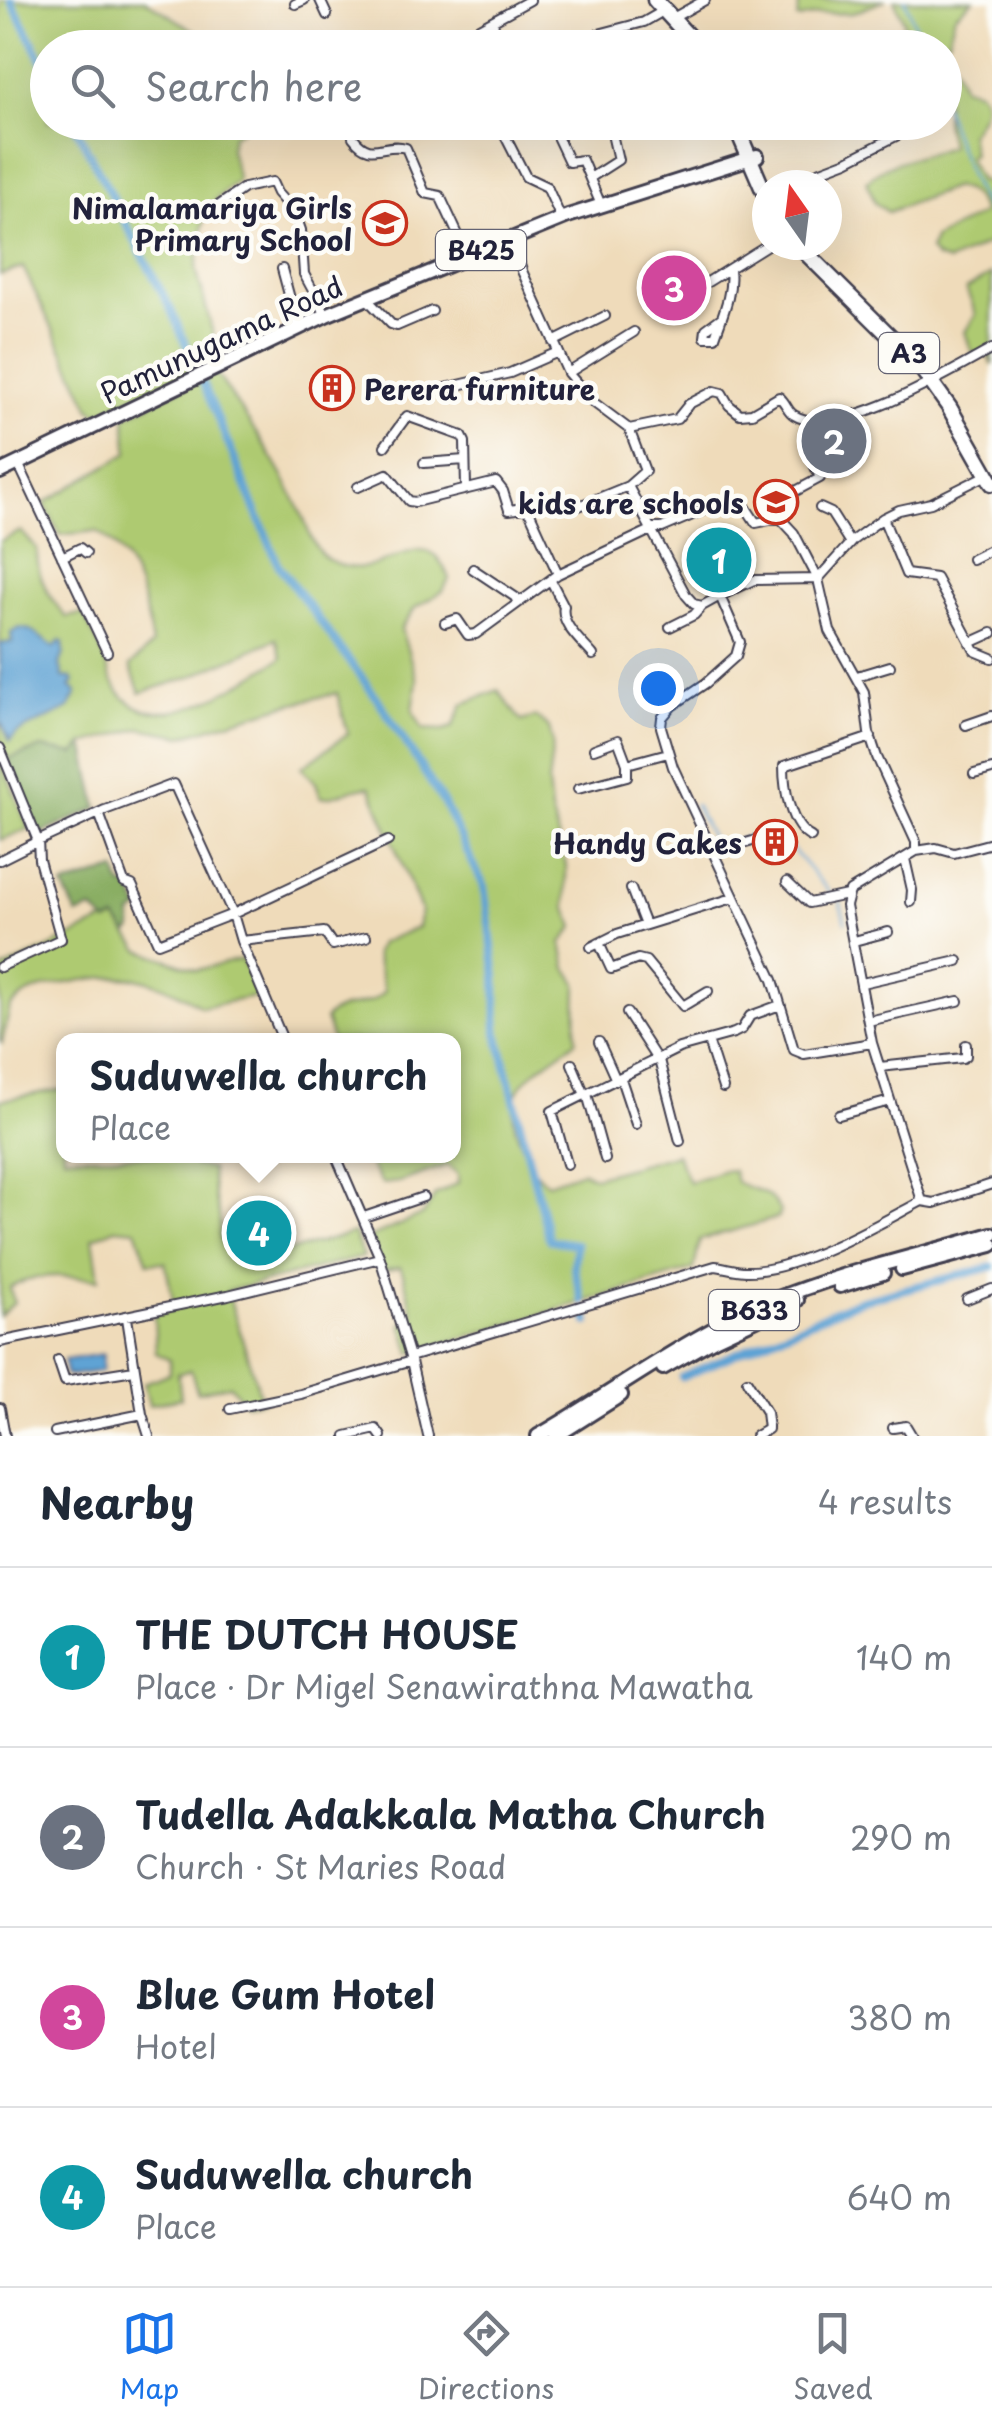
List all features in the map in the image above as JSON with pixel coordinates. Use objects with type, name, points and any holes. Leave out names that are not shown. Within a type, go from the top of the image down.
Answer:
[{"type":"highway","points":[[644,0],[681,30]]},
{"type":"highway","points":[[744,140],[760,170]]},
{"type":"highway","points":[[748,140],[757,170]]},
{"type":"highway","name":"A3","points":[[814,260],[934,379]]},
{"type":"highway","name":"A3","points":[[824,260],[886,319],[934,379],[990,476]]},
{"type":"main road","name":"Pamunugama Road","points":[[0,472],[326,314],[561,218],[753,157]]},
{"type":"main road","name":"B633","points":[[538,1436],[688,1343],[768,1302],[858,1270],[992,1234]]},
{"type":"main road","name":"B633","points":[[556,1436],[699,1347],[797,1300],[992,1246]]},
{"type":"street","points":[[320,0],[327,14]]},
{"type":"street","points":[[479,28],[530,0]]},
{"type":"street","points":[[614,30],[705,0]]},
{"type":"street","points":[[493,30],[494,20]]},
{"type":"street","points":[[356,140],[364,149],[395,145],[406,148],[425,193],[440,196],[468,256]]},
{"type":"street","points":[[507,140],[526,177],[546,187],[561,218]]},
{"type":"street","points":[[559,140],[570,162],[582,160],[601,205]]},
{"type":"street","points":[[590,178],[618,160],[613,140]]},
{"type":"street","points":[[825,170],[889,140]]},
{"type":"street","points":[[218,206],[244,188],[272,182],[295,213],[301,230],[304,274],[326,314]]},
{"type":"street","points":[[512,238],[522,271],[568,373],[593,402],[629,429],[644,472],[628,486],[579,506]]},
{"type":"street","points":[[659,296],[664,302],[752,255]]},
{"type":"street","points":[[282,270],[298,328]]},
{"type":"street","points":[[721,318],[729,292],[730,270]]},
{"type":"street","points":[[366,298],[397,326],[432,311]]},
{"type":"street","points":[[553,342],[605,316]]},
{"type":"street","points":[[568,373],[634,332]]},
{"type":"street","points":[[629,429],[677,420],[690,404],[714,391],[722,393],[740,414],[752,413],[779,397],[794,415],[814,420],[846,417],[919,390],[992,349]]},
{"type":"street","points":[[432,390],[510,373],[558,352]]},
{"type":"street","points":[[385,446],[402,420],[410,416],[462,436],[466,488]]},
{"type":"street","points":[[445,623],[457,619],[468,634],[476,634],[554,577],[651,529],[714,506],[741,500],[756,523],[780,518],[793,504],[792,493],[820,478],[805,444],[814,420]]},
{"type":"street","points":[[424,463],[465,460]]},
{"type":"street","points":[[18,463],[108,652]]},
{"type":"street","points":[[358,487],[387,474],[415,502],[496,482],[509,510],[527,510],[554,577],[566,623],[593,655]]},
{"type":"street","points":[[670,627],[754,580],[818,579],[850,544],[883,518],[932,503],[990,476]]},
{"type":"street","points":[[628,486],[686,594],[694,604],[702,606]]},
{"type":"street","points":[[820,508],[831,512],[850,544]]},
{"type":"street","points":[[780,518],[794,533],[818,579],[830,630],[857,676],[868,709],[870,737],[912,829],[916,851]]},
{"type":"street","points":[[883,518],[906,574],[936,578],[970,643],[980,655],[992,658]]},
{"type":"street","points":[[62,557],[80,548],[86,553]]},
{"type":"street","points":[[972,560],[992,549]]},
{"type":"street","points":[[472,569],[521,601]]},
{"type":"street","points":[[720,596],[738,634],[740,648],[731,664],[665,713],[662,727],[668,753],[763,957],[794,1050],[804,1054],[872,1043]]},
{"type":"street","points":[[970,643],[992,634]]},
{"type":"street","points":[[857,676],[890,666]]},
{"type":"street","points":[[966,725],[992,716]]},
{"type":"street","points":[[811,838],[800,831],[794,820],[784,766],[870,737]]},
{"type":"street","points":[[578,790],[626,776],[627,764],[618,740],[594,750]]},
{"type":"street","points":[[0,748],[38,841],[39,860],[60,939],[0,967]]},
{"type":"street","points":[[627,764],[668,753]]},
{"type":"street","points":[[974,774],[992,768]]},
{"type":"street","points":[[0,860],[99,813],[174,784],[234,914],[241,942],[280,1033]]},
{"type":"street","points":[[99,813],[124,882],[132,885],[156,941],[164,942],[388,842]]},
{"type":"street","points":[[715,852],[756,840]]},
{"type":"street","points":[[787,882],[809,904],[847,895],[916,851],[936,848],[954,854],[992,844]]},
{"type":"street","points":[[905,859],[911,902]]},
{"type":"street","points":[[631,889],[646,925]]},
{"type":"street","points":[[847,895],[872,1043],[924,1201]]},
{"type":"street","points":[[708,991],[682,1006],[646,961],[638,958],[611,969],[595,945],[733,898]]},
{"type":"street","points":[[241,942],[324,932],[332,946],[366,937]]},
{"type":"street","points":[[854,941],[888,932]]},
{"type":"street","points":[[862,983],[958,960]]},
{"type":"street","points":[[868,1021],[958,1001]]},
{"type":"street","points":[[567,1164],[551,1112],[679,1048],[734,1033],[742,1029],[750,1016],[780,1005]]},
{"type":"street","points":[[627,1012],[658,1061],[680,1141]]},
{"type":"street","points":[[599,1042],[636,1124]]},
{"type":"street","points":[[708,1042],[723,1088]]},
{"type":"street","points":[[880,1068],[963,1058],[966,1046]]},
{"type":"street","points":[[572,1064],[586,1095],[605,1159]]},
{"type":"street","points":[[839,1115],[890,1101]]},
{"type":"street","points":[[339,1163],[380,1258],[411,1359],[428,1436]]},
{"type":"street","points":[[230,1409],[301,1394],[715,1266],[760,1270],[798,1260],[924,1201],[934,1203],[992,1184]]},
{"type":"street","points":[[364,1217],[423,1197]]},
{"type":"street","points":[[0,1342],[127,1318],[380,1258]]},
{"type":"street","points":[[967,1299],[992,1289]]},
{"type":"street","points":[[127,1318],[149,1436]]},
{"type":"street","points":[[58,1360],[65,1380],[134,1370]]},
{"type":"street","points":[[747,1381],[768,1421],[768,1428],[756,1436]]},
{"type":"street","points":[[0,1408],[4,1436]]},
{"type":"street","points":[[55,1432],[142,1414]]},
{"type":"street","points":[[893,1428],[906,1426],[912,1436]]},
{"type":"street","points":[[346,1436],[378,1430],[381,1436]]},
{"type":"green space","points":[[0,0],[145,0],[194,30],[30,30],[30,140],[231,140],[238,180],[205,214],[196,269],[218,353],[200,367],[98,414],[91,409],[23,267],[0,275]]},
{"type":"green space","points":[[800,0],[886,0],[853,13],[800,19]]},
{"type":"green space","points":[[894,0],[973,0],[955,15],[951,30],[896,30],[904,22]]},
{"type":"green space","points":[[962,86],[978,91],[984,107],[969,133],[973,155],[967,157],[980,182],[992,179],[992,242],[948,262],[936,258],[930,250],[934,239],[983,213],[971,195],[952,188],[888,212],[875,203],[867,181],[896,163],[950,146],[949,140],[962,140]]},
{"type":"green space","points":[[992,274],[992,366],[988,355],[972,353],[965,332],[976,314],[966,289]]},
{"type":"green space","points":[[215,371],[274,461],[320,553],[351,567],[369,566],[415,551],[428,551],[439,560],[449,579],[443,591],[415,608],[401,629],[417,680],[413,711],[423,729],[453,727],[463,704],[498,690],[521,721],[536,717],[549,728],[553,744],[548,783],[551,811],[566,865],[566,906],[574,927],[562,943],[567,968],[577,983],[576,1041],[524,1082],[513,1108],[522,1145],[539,1176],[548,1183],[582,1171],[594,1177],[676,1154],[689,1182],[724,1170],[733,1171],[736,1182],[766,1194],[780,1211],[778,1218],[700,1240],[694,1269],[411,1353],[402,1324],[414,1316],[403,1274],[400,1267],[382,1271],[369,1238],[424,1214],[435,1195],[458,1183],[458,1174],[447,1165],[382,1184],[368,1163],[461,1163],[461,1033],[330,1033],[325,1019],[332,1013],[371,1001],[384,991],[375,953],[380,943],[418,927],[421,910],[370,787],[321,797],[316,783],[302,767],[348,734],[337,693],[182,736],[141,728],[84,744],[75,754],[42,748],[7,759],[0,738],[0,541],[21,531],[37,549],[41,577],[54,601],[66,617],[83,614],[113,683],[132,704],[152,711],[197,705],[282,658],[276,639],[188,678],[140,693],[130,666],[152,645],[142,596],[129,566],[110,541],[96,531],[60,535],[44,503],[128,453],[125,417]]},
{"type":"green space","points":[[84,744],[98,808],[40,834],[7,759],[42,748],[75,754]]},
{"type":"green space","points":[[0,758],[29,829],[0,840]]},
{"type":"green space","points":[[116,870],[121,885],[130,887],[140,910],[132,915],[132,930],[128,934],[116,919],[107,923],[92,909],[77,915],[63,886]]},
{"type":"green space","points":[[116,919],[140,950],[197,970],[242,959],[259,996],[202,1007],[168,988],[137,978],[87,979],[31,992],[10,1007],[2,1043],[0,971],[104,921]]},
{"type":"green space","points":[[56,1090],[56,1163],[194,1163],[211,1169],[220,1238],[234,1252],[267,1255],[354,1233],[363,1257],[227,1291],[262,1401],[246,1404],[230,1385],[197,1392],[191,1370],[178,1374],[181,1398],[149,1405],[144,1383],[170,1373],[170,1360],[156,1353],[154,1315],[175,1309],[165,1262],[148,1263],[136,1230],[115,1228],[93,1238],[99,1279],[31,1279],[10,1288],[14,1303],[0,1316],[0,1100]]},
{"type":"water","points":[[20,628],[30,630],[54,647],[63,642],[63,677],[72,678],[70,686],[77,693],[69,708],[17,733],[10,741],[0,720],[0,644],[12,642],[11,633]]},
{"type":"water","points":[[103,1354],[102,1371],[66,1376],[64,1360]]},
{"type":"waterway","points":[[11,0],[30,37]]},
{"type":"waterway","points":[[905,0],[917,30]]},
{"type":"waterway","points":[[82,140],[171,310],[197,370]]},
{"type":"waterway","points":[[956,140],[970,177],[992,217]]},
{"type":"waterway","points":[[202,381],[279,566],[379,701],[443,802],[484,886],[496,976],[497,1030],[549,1240],[576,1244],[574,1267],[582,1301]]},
{"type":"waterway","points":[[695,805],[716,847],[775,829],[831,894]]},
{"type":"waterway","points":[[840,901],[845,922]]},
{"type":"waterway","points":[[682,1377],[858,1301],[992,1267]]},
{"type":"waterway","points":[[585,1312],[588,1322]]},
{"type":"place","name":"Nimalamariya Girls Primary School","points":[[385,223]]},
{"type":"place","name":"Blue Gum Hotel","points":[[674,288]]},
{"type":"place","name":"Perera furniture","points":[[332,388]]},
{"type":"place","name":"Tudella Adakkala Matha Church","points":[[834,441]]},
{"type":"place","name":"kids are schools","points":[[776,502]]},
{"type":"place","name":"THE DUTCH HOUSE","points":[[719,560]]},
{"type":"place","name":"Handy Cakes","points":[[775,842]]},
{"type":"place","name":"Suduwella church","points":[[259,1233]]}]
